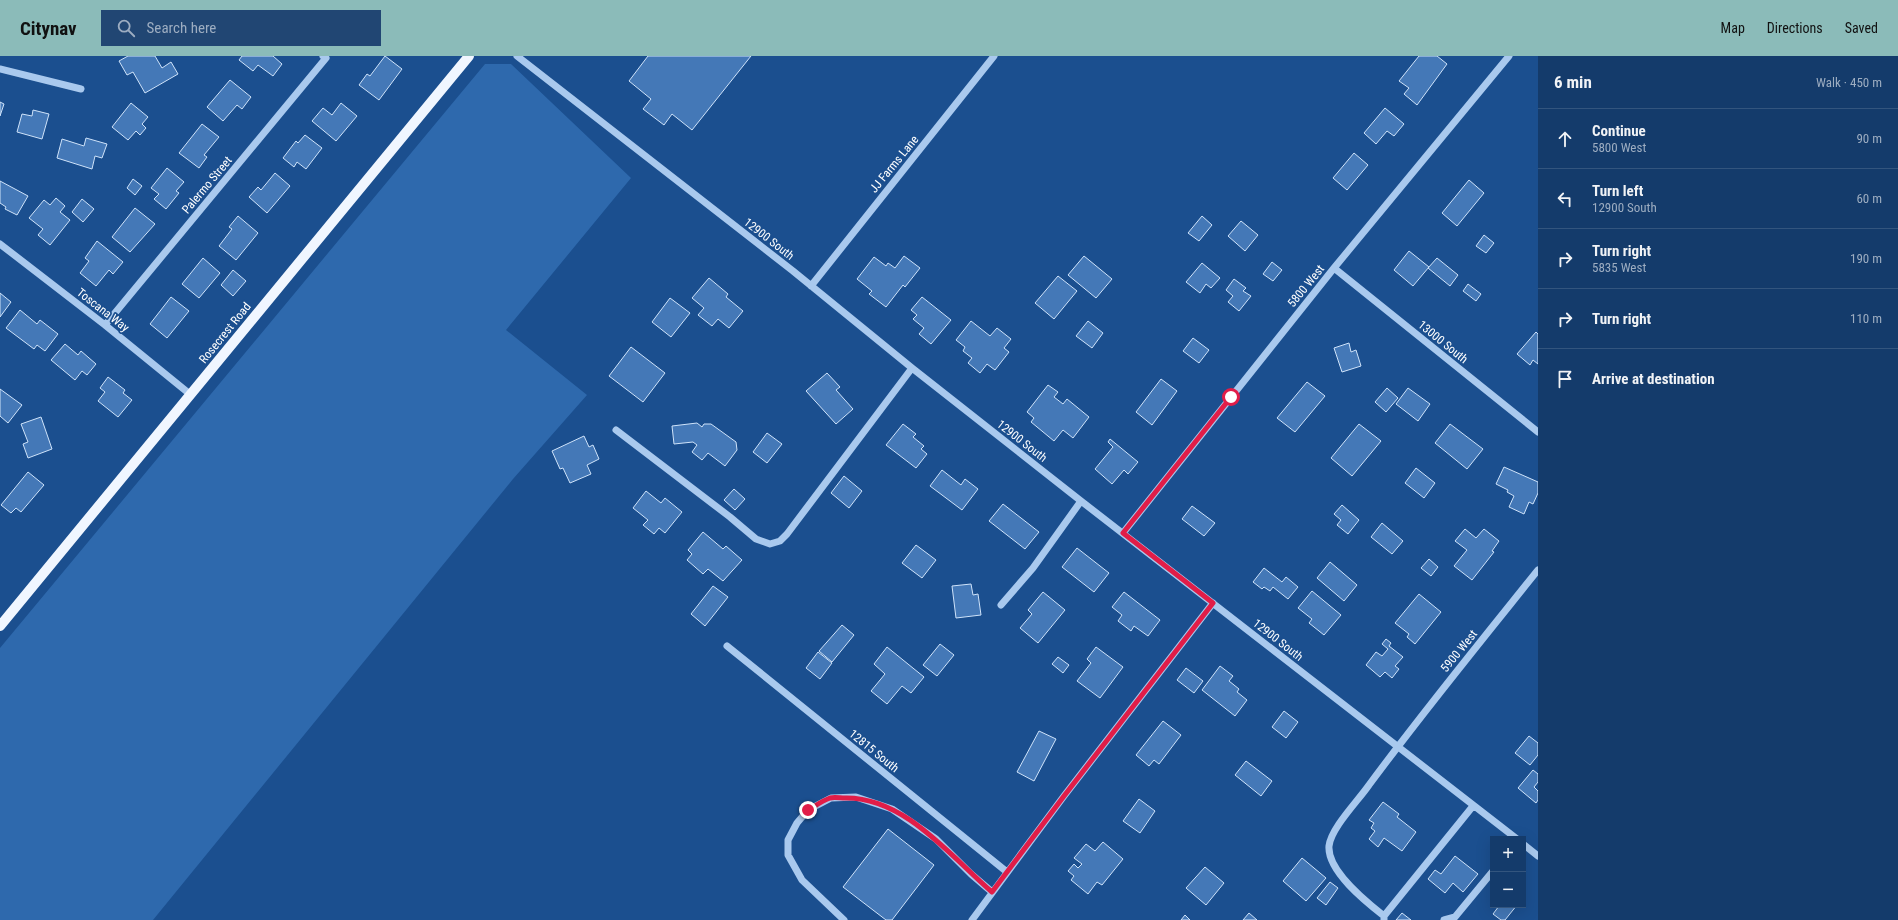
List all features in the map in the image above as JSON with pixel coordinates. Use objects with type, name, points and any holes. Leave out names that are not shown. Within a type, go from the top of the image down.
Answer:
[{"type":"main road","name":"Rosecrest Road","points":[[0,626],[469,56]]},
{"type":"street","name":"12900 South","points":[[517,56],[811,286],[912,368],[1081,501],[1513,836]]},
{"type":"street","name":"JJ Farms Lane","points":[[811,286],[994,56]]},
{"type":"street","name":"5800 West","points":[[1123,533],[1334,268],[1509,56]]},
{"type":"street","name":"Palermo Street","points":[[105,325],[324,57]]},
{"type":"street","points":[[0,69],[80,89]]},
{"type":"street","name":"Toscana Way","points":[[0,244],[105,325],[191,395]]},
{"type":"street","name":"13000 South","points":[[1334,268],[1538,432]]},
{"type":"street","points":[[616,430],[730,517],[756,539],[770,544],[780,540],[787,534],[912,368]]},
{"type":"street","points":[[1001,605],[1033,568],[1081,501]]},
{"type":"street","name":"5900 West","points":[[1384,918],[1349,885],[1336,868],[1330,855],[1329,845],[1336,829],[1398,746],[1538,570]]},
{"type":"street","points":[[972,920],[1064,796],[1213,603]]},
{"type":"street","name":"12815 South","points":[[727,646],[1007,872]]},
{"type":"street","points":[[844,920],[802,880],[788,855],[788,840],[797,823],[808,810],[831,798],[856,797],[892,809],[936,839],[971,874],[992,892]]},
{"type":"street","points":[[1384,918],[1474,806]]},
{"type":"street","points":[[1526,846],[1538,856]]},
{"type":"street","points":[[1444,920],[1455,917],[1492,872]]},
{"type":"shaded area","points":[[485,64],[511,64],[631,178],[506,330],[587,395],[513,479],[153,920],[0,920],[0,648]]},
{"type":"building","points":[[128,56],[155,56],[162,68],[171,62],[178,74],[145,93],[133,72],[127,75],[119,61]]},
{"type":"building","points":[[242,56],[273,56],[282,64],[273,76],[258,65],[253,71],[239,60]]},
{"type":"building","points":[[385,56],[402,69],[379,100],[359,85],[367,74],[370,76]]},
{"type":"building","points":[[648,56],[751,56],[692,130],[672,114],[664,125],[643,109],[651,99],[629,81]]},
{"type":"building","points":[[1419,56],[1437,56],[1447,64],[1417,105],[1404,94],[1409,88],[1399,81]]},
{"type":"building","points":[[230,80],[251,97],[242,109],[237,105],[223,121],[207,107]]},
{"type":"building","points":[[0,102],[4,104],[0,116]]},
{"type":"building","points":[[131,103],[148,117],[142,124],[146,128],[140,135],[136,131],[128,140],[112,127]]},
{"type":"building","points":[[341,103],[357,116],[336,141],[312,121],[323,108],[332,115]]},
{"type":"building","points":[[1385,108],[1404,124],[1394,136],[1387,131],[1376,144],[1364,133]]},
{"type":"building","points":[[33,110],[49,114],[42,139],[17,132],[22,114],[32,116]]},
{"type":"building","points":[[202,124],[219,137],[204,155],[207,157],[199,168],[179,153]]},
{"type":"building","points":[[305,135],[322,148],[306,169],[297,162],[294,167],[283,158],[296,141],[298,143]]},
{"type":"building","points":[[86,138],[107,144],[102,158],[95,156],[92,169],[57,158],[62,139],[84,146]]},
{"type":"building","points":[[1354,153],[1368,165],[1347,190],[1333,178]]},
{"type":"building","points":[[167,168],[184,182],[176,191],[179,193],[166,209],[154,199],[159,194],[151,188]]},
{"type":"building","points":[[275,173],[290,186],[267,213],[249,197],[258,187],[261,190]]},
{"type":"building","points":[[133,179],[142,186],[135,195],[127,188]]},
{"type":"building","points":[[1469,180],[1484,193],[1457,226],[1442,213]]},
{"type":"building","points":[[0,181],[28,196],[17,215],[5,209],[6,207],[0,203]]},
{"type":"building","points":[[56,198],[65,206],[60,212],[70,220],[50,245],[38,235],[43,229],[29,218],[44,200],[50,205]]},
{"type":"building","points":[[82,199],[94,209],[83,222],[72,212]]},
{"type":"building","points":[[135,208],[155,224],[130,252],[112,237]]},
{"type":"building","points":[[238,216],[258,233],[236,260],[219,246],[232,229],[229,227]]},
{"type":"building","points":[[1202,216],[1212,225],[1199,241],[1188,233]]},
{"type":"building","points":[[1241,221],[1258,235],[1245,251],[1228,236]]},
{"type":"building","points":[[1484,235],[1494,243],[1486,253],[1476,246]]},
{"type":"building","points":[[97,241],[123,262],[113,274],[109,270],[96,286],[80,273],[89,261],[85,258]]},
{"type":"building","points":[[1409,251],[1429,267],[1413,286],[1394,270]]},
{"type":"building","points":[[904,256],[920,268],[905,287],[903,285],[886,307],[869,294],[872,291],[857,279],[874,257],[886,266],[888,263],[895,268]]},
{"type":"building","points":[[1084,256],[1112,279],[1096,298],[1068,275]]},
{"type":"building","points":[[203,258],[220,273],[199,298],[182,284]]},
{"type":"building","points":[[1437,258],[1458,275],[1450,286],[1428,268]]},
{"type":"building","points":[[1272,262],[1282,270],[1273,281],[1263,274]]},
{"type":"building","points":[[1202,263],[1220,278],[1211,288],[1206,284],[1200,293],[1186,282]]},
{"type":"building","points":[[233,270],[246,281],[233,296],[221,285]]},
{"type":"building","points":[[1058,276],[1077,291],[1054,319],[1035,303]]},
{"type":"building","points":[[709,278],[728,294],[726,297],[743,311],[729,328],[718,319],[712,326],[698,315],[704,308],[692,298]]},
{"type":"building","points":[[1234,279],[1246,288],[1243,291],[1251,296],[1239,311],[1228,302],[1233,296],[1226,290]]},
{"type":"building","points":[[1468,284],[1481,294],[1476,301],[1463,291]]},
{"type":"building","points":[[0,293],[11,302],[0,317]]},
{"type":"building","points":[[171,297],[189,311],[167,338],[150,324]]},
{"type":"building","points":[[922,297],[951,320],[931,344],[919,334],[924,328],[913,319],[917,315],[911,310]]},
{"type":"building","points":[[670,298],[690,313],[671,337],[652,322]]},
{"type":"building","points":[[20,310],[37,324],[40,320],[58,334],[45,351],[37,345],[34,349],[6,328]]},
{"type":"building","points":[[971,321],[990,336],[997,328],[1011,339],[1004,348],[1009,352],[995,370],[987,364],[980,373],[968,363],[972,358],[963,351],[965,347],[956,340]]},
{"type":"building","points":[[1088,321],[1103,333],[1092,348],[1076,336]]},
{"type":"building","points":[[1536,332],[1538,334],[1538,364],[1533,360],[1530,365],[1517,354]]},
{"type":"building","points":[[1193,338],[1209,350],[1199,363],[1183,351]]},
{"type":"building","points":[[1349,343],[1351,352],[1356,350],[1361,366],[1342,372],[1334,348]]},
{"type":"building","points":[[65,344],[78,355],[81,351],[96,364],[87,375],[82,371],[75,380],[51,360]]},
{"type":"building","points":[[631,347],[665,373],[643,402],[609,376]]},
{"type":"building","points":[[827,373],[840,387],[836,390],[853,409],[836,424],[806,391]]},
{"type":"building","points":[[108,377],[125,390],[123,393],[132,400],[118,417],[98,401],[105,392],[100,388]]},
{"type":"building","points":[[1161,379],[1177,391],[1152,425],[1136,412]]},
{"type":"building","points":[[1307,382],[1325,396],[1295,432],[1277,418]]},
{"type":"building","points":[[1048,385],[1058,392],[1054,397],[1063,404],[1067,399],[1089,417],[1073,438],[1063,430],[1054,441],[1031,422],[1034,418],[1027,412]]},
{"type":"building","points":[[1387,388],[1398,398],[1386,412],[1375,402]]},
{"type":"building","points":[[1408,388],[1430,404],[1418,421],[1396,404]]},
{"type":"building","points":[[0,389],[22,405],[8,423],[0,416]]},
{"type":"building","points":[[41,417],[52,449],[28,458],[23,444],[28,442],[21,424]]},
{"type":"building","points":[[697,423],[702,427],[704,424],[711,424],[736,442],[737,450],[725,466],[708,453],[702,460],[692,452],[697,445],[693,442],[674,444],[672,426]]},
{"type":"building","points":[[903,424],[916,434],[913,437],[924,446],[921,449],[927,454],[916,468],[886,445]]},
{"type":"building","points":[[1359,424],[1381,441],[1352,476],[1331,458]]},
{"type":"building","points":[[1450,424],[1483,449],[1467,469],[1435,443]]},
{"type":"building","points":[[767,433],[782,444],[767,463],[753,452]]},
{"type":"building","points":[[584,436],[589,447],[593,445],[599,459],[587,465],[591,474],[570,483],[563,468],[560,469],[552,451]]},
{"type":"building","points":[[1110,439],[1138,462],[1128,474],[1124,470],[1112,484],[1095,469],[1113,447],[1108,442]]},
{"type":"building","points":[[1504,467],[1538,482],[1538,493],[1533,504],[1529,502],[1524,514],[1509,507],[1514,496],[1507,492],[1508,490],[1496,484]]},
{"type":"building","points":[[1416,468],[1435,483],[1424,498],[1405,483]]},
{"type":"building","points":[[942,470],[961,485],[965,479],[978,489],[962,510],[930,486]]},
{"type":"building","points":[[28,472],[44,485],[21,512],[16,508],[11,513],[1,505]]},
{"type":"building","points":[[844,476],[862,491],[849,508],[831,493]]},
{"type":"building","points":[[734,489],[745,499],[735,510],[724,500]]},
{"type":"building","points":[[646,491],[661,503],[665,498],[682,512],[665,533],[659,528],[654,534],[643,525],[648,520],[633,508]]},
{"type":"building","points":[[1003,504],[1039,532],[1025,549],[989,521]]},
{"type":"building","points":[[1342,505],[1359,520],[1348,534],[1337,525],[1341,520],[1334,514]]},
{"type":"building","points":[[1192,506],[1215,523],[1204,536],[1182,519]]},
{"type":"building","points":[[1382,523],[1403,541],[1392,554],[1371,537]]},
{"type":"building","points":[[1465,529],[1476,538],[1484,529],[1499,541],[1492,551],[1494,552],[1472,580],[1454,566],[1467,550],[1455,541]]},
{"type":"building","points":[[703,532],[723,549],[726,546],[742,560],[723,581],[708,569],[703,574],[687,560],[692,554],[688,550]]},
{"type":"building","points":[[916,545],[936,560],[922,578],[902,563]]},
{"type":"building","points":[[1077,548],[1109,573],[1094,592],[1062,567]]},
{"type":"building","points":[[1429,559],[1438,567],[1431,576],[1421,568]]},
{"type":"building","points":[[1330,562],[1357,585],[1344,601],[1317,578]]},
{"type":"building","points":[[1264,568],[1282,582],[1286,577],[1298,587],[1288,599],[1273,587],[1270,591],[1264,587],[1262,589],[1253,582]]},
{"type":"building","points":[[971,584],[973,595],[978,594],[981,615],[956,618],[952,586]]},
{"type":"building","points":[[713,586],[728,597],[705,626],[691,614]]},
{"type":"building","points":[[1312,591],[1341,615],[1324,635],[1309,623],[1312,619],[1298,608]]},
{"type":"building","points":[[1043,592],[1065,610],[1038,643],[1020,628],[1032,614],[1028,610]]},
{"type":"building","points":[[1124,592],[1160,620],[1148,636],[1134,626],[1131,631],[1118,621],[1122,615],[1112,607]]},
{"type":"building","points":[[1419,594],[1441,612],[1415,644],[1407,637],[1409,634],[1395,623]]},
{"type":"building","points":[[842,625],[854,635],[832,662],[819,651]]},
{"type":"building","points":[[1386,639],[1391,643],[1389,646],[1403,657],[1395,666],[1399,669],[1392,678],[1385,672],[1380,677],[1366,665],[1376,652],[1382,656],[1388,649],[1382,644]]},
{"type":"building","points":[[940,644],[954,655],[937,676],[923,665]]},
{"type":"building","points":[[887,647],[924,677],[911,693],[902,686],[887,704],[871,691],[885,674],[874,664]]},
{"type":"building","points":[[1096,647],[1123,667],[1100,698],[1077,681],[1091,663],[1087,659]]},
{"type":"building","points":[[818,652],[832,663],[820,679],[806,668]]},
{"type":"building","points":[[1058,657],[1069,665],[1063,673],[1052,664]]},
{"type":"building","points":[[1220,666],[1233,676],[1229,681],[1239,689],[1237,692],[1247,700],[1235,716],[1202,690]]},
{"type":"building","points":[[1186,668],[1203,681],[1194,693],[1177,680]]},
{"type":"building","points":[[1284,711],[1298,722],[1286,738],[1272,727]]},
{"type":"building","points":[[1163,721],[1181,735],[1159,764],[1154,760],[1149,766],[1136,755]]},
{"type":"building","points":[[1039,731],[1056,739],[1034,781],[1017,772]]},
{"type":"building","points":[[1529,736],[1538,743],[1538,755],[1530,765],[1515,753]]},
{"type":"building","points":[[1246,761],[1272,781],[1261,796],[1235,775]]},
{"type":"building","points":[[1533,770],[1538,774],[1538,782],[1534,787],[1538,791],[1538,800],[1536,803],[1518,788]]},
{"type":"building","points":[[1139,799],[1155,811],[1140,833],[1123,821]]},
{"type":"building","points":[[1383,802],[1399,814],[1397,817],[1416,832],[1402,851],[1384,838],[1378,847],[1369,839],[1375,831],[1371,828],[1374,823],[1369,820]]},
{"type":"building","points":[[888,829],[934,865],[892,920],[886,920],[843,887]]},
{"type":"building","points":[[1103,842],[1123,859],[1102,885],[1097,882],[1088,894],[1071,880],[1074,876],[1068,871],[1074,864],[1078,868],[1082,864],[1074,858],[1086,844],[1095,851]]},
{"type":"building","points":[[1455,856],[1478,874],[1463,892],[1453,883],[1445,893],[1428,879],[1435,870],[1441,874]]},
{"type":"building","points":[[1302,858],[1326,878],[1306,901],[1283,881]]},
{"type":"building","points":[[1205,867],[1224,883],[1206,905],[1186,888]]},
{"type":"building","points":[[1330,882],[1338,888],[1326,905],[1317,898]]},
{"type":"building","points":[[1498,908],[1515,908],[1505,920],[1501,920],[1493,914]]},
{"type":"building","points":[[1249,913],[1257,920],[1243,920]]},
{"type":"building","points":[[1402,913],[1411,920],[1396,920]]},
{"type":"building","points":[[1185,915],[1190,920],[1181,920]]},
{"type":"route","points":[[808,810],[831,798],[856,797],[892,809],[936,839],[971,874],[992,892],[1213,603],[1123,533],[1231,397]]}]
